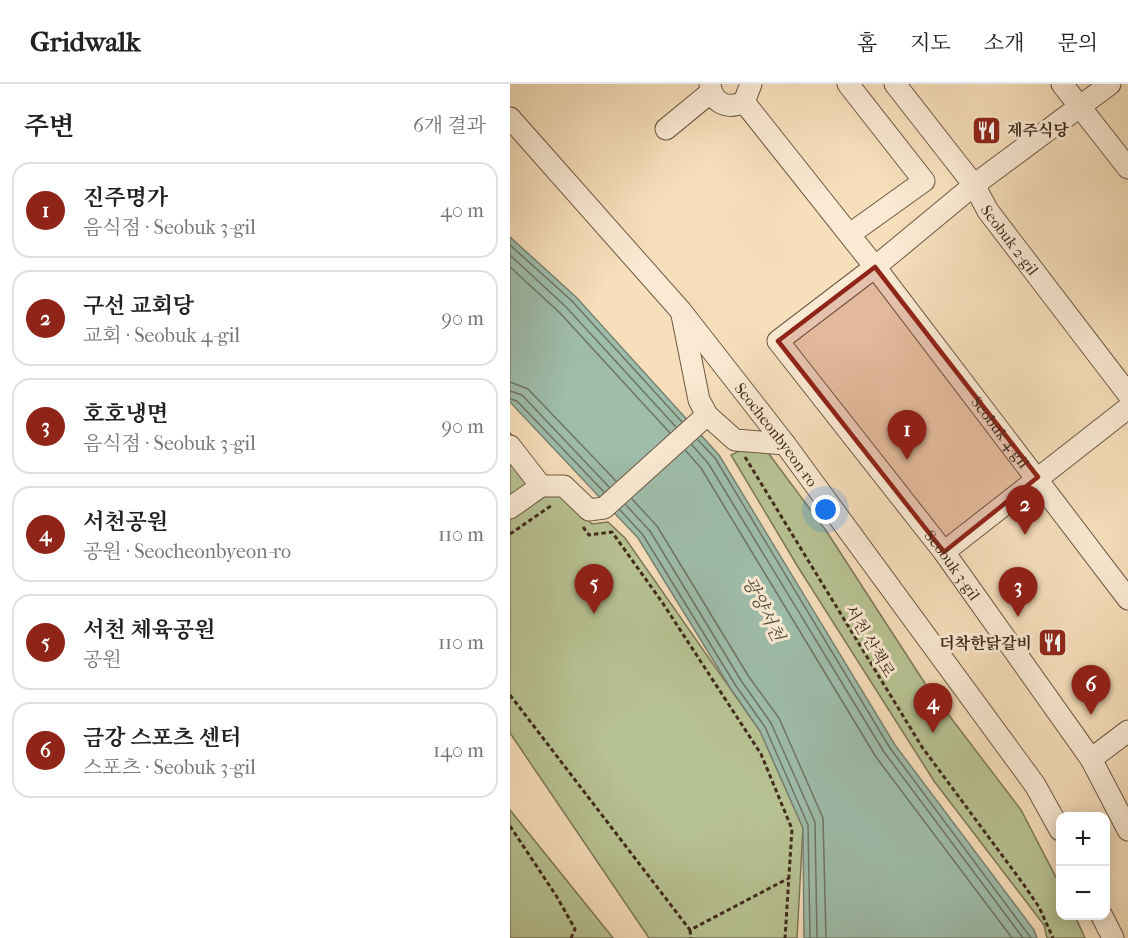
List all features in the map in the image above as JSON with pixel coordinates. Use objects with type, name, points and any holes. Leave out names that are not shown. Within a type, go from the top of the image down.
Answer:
[{"type":"street","points":[[848,84],[924,181],[850,234]]},
{"type":"street","name":"Seobuk 2-gil","points":[[895,84],[974,185],[988,211],[1128,394]]},
{"type":"street","points":[[1062,84],[1128,168]]},
{"type":"street","points":[[875,267],[974,185],[1110,84]]},
{"type":"street","points":[[666,129],[711,88],[725,105],[748,93]]},
{"type":"street","name":"Seobuk 4-gil","points":[[748,93],[850,234],[1038,477],[1128,598]]},
{"type":"street","name":"Seocheonbyeon-ro","points":[[510,118],[681,311],[785,444],[1035,785],[1056,823]]},
{"type":"street","name":"Seobuk 3-gil","points":[[875,267],[778,340],[944,552],[1091,759],[1128,830]]},
{"type":"street","points":[[681,311],[703,419],[735,440],[785,444]]},
{"type":"street","points":[[944,552],[1128,408]]},
{"type":"street","points":[[510,508],[541,486],[564,486],[589,510],[604,508],[703,419]]},
{"type":"street","points":[[510,446],[541,486]]},
{"type":"street","points":[[1091,759],[1128,731]]},
{"type":"street","points":[[1104,920],[1113,938]]},
{"type":"path","name":"서천 산책로","points":[[735,440],[899,711],[922,747],[1034,900],[1053,938]]},
{"type":"path","points":[[510,534],[554,503]]},
{"type":"path","points":[[579,522],[589,534],[612,532],[662,602],[761,754],[792,829],[785,938]]},
{"type":"path","points":[[510,696],[690,930],[691,938]]},
{"type":"path","points":[[510,826],[558,897],[575,929],[571,938]]},
{"type":"path","points":[[690,930],[789,878]]},
{"type":"highlighted area","points":[[875,267],[1038,477],[944,552],[778,341]]},
{"type":"green space","points":[[510,433],[565,498],[592,524],[608,522],[625,538],[760,731],[803,828],[797,938],[649,938],[510,733]]},
{"type":"green space","points":[[747,447],[766,450],[827,532],[926,685],[1021,810],[1056,877],[1056,920],[1077,920],[1085,938],[1047,938],[1044,925],[934,781],[798,567],[731,455]]},
{"type":"green space","points":[[510,810],[613,938],[510,938]]},
{"type":"water","name":"광양서천","points":[[510,237],[576,297],[719,455],[895,745],[1034,930],[1037,938],[804,938],[803,828],[760,731],[731,689],[638,538],[510,402]]},
{"type":"place","name":"제주식당","points":[[986,130]]},
{"type":"place","name":"진주명가","points":[[907,460]]},
{"type":"place","name":"구선 교회당","points":[[1025,535]]},
{"type":"place","name":"서천 체육공원","points":[[594,614]]},
{"type":"place","name":"호호냉면","points":[[1018,617]]},
{"type":"place","name":"더착한닭갈비","points":[[1053,643]]},
{"type":"place","name":"금강 스포츠 센터","points":[[1091,715]]},
{"type":"place","name":"서천공원","points":[[933,733]]}]
